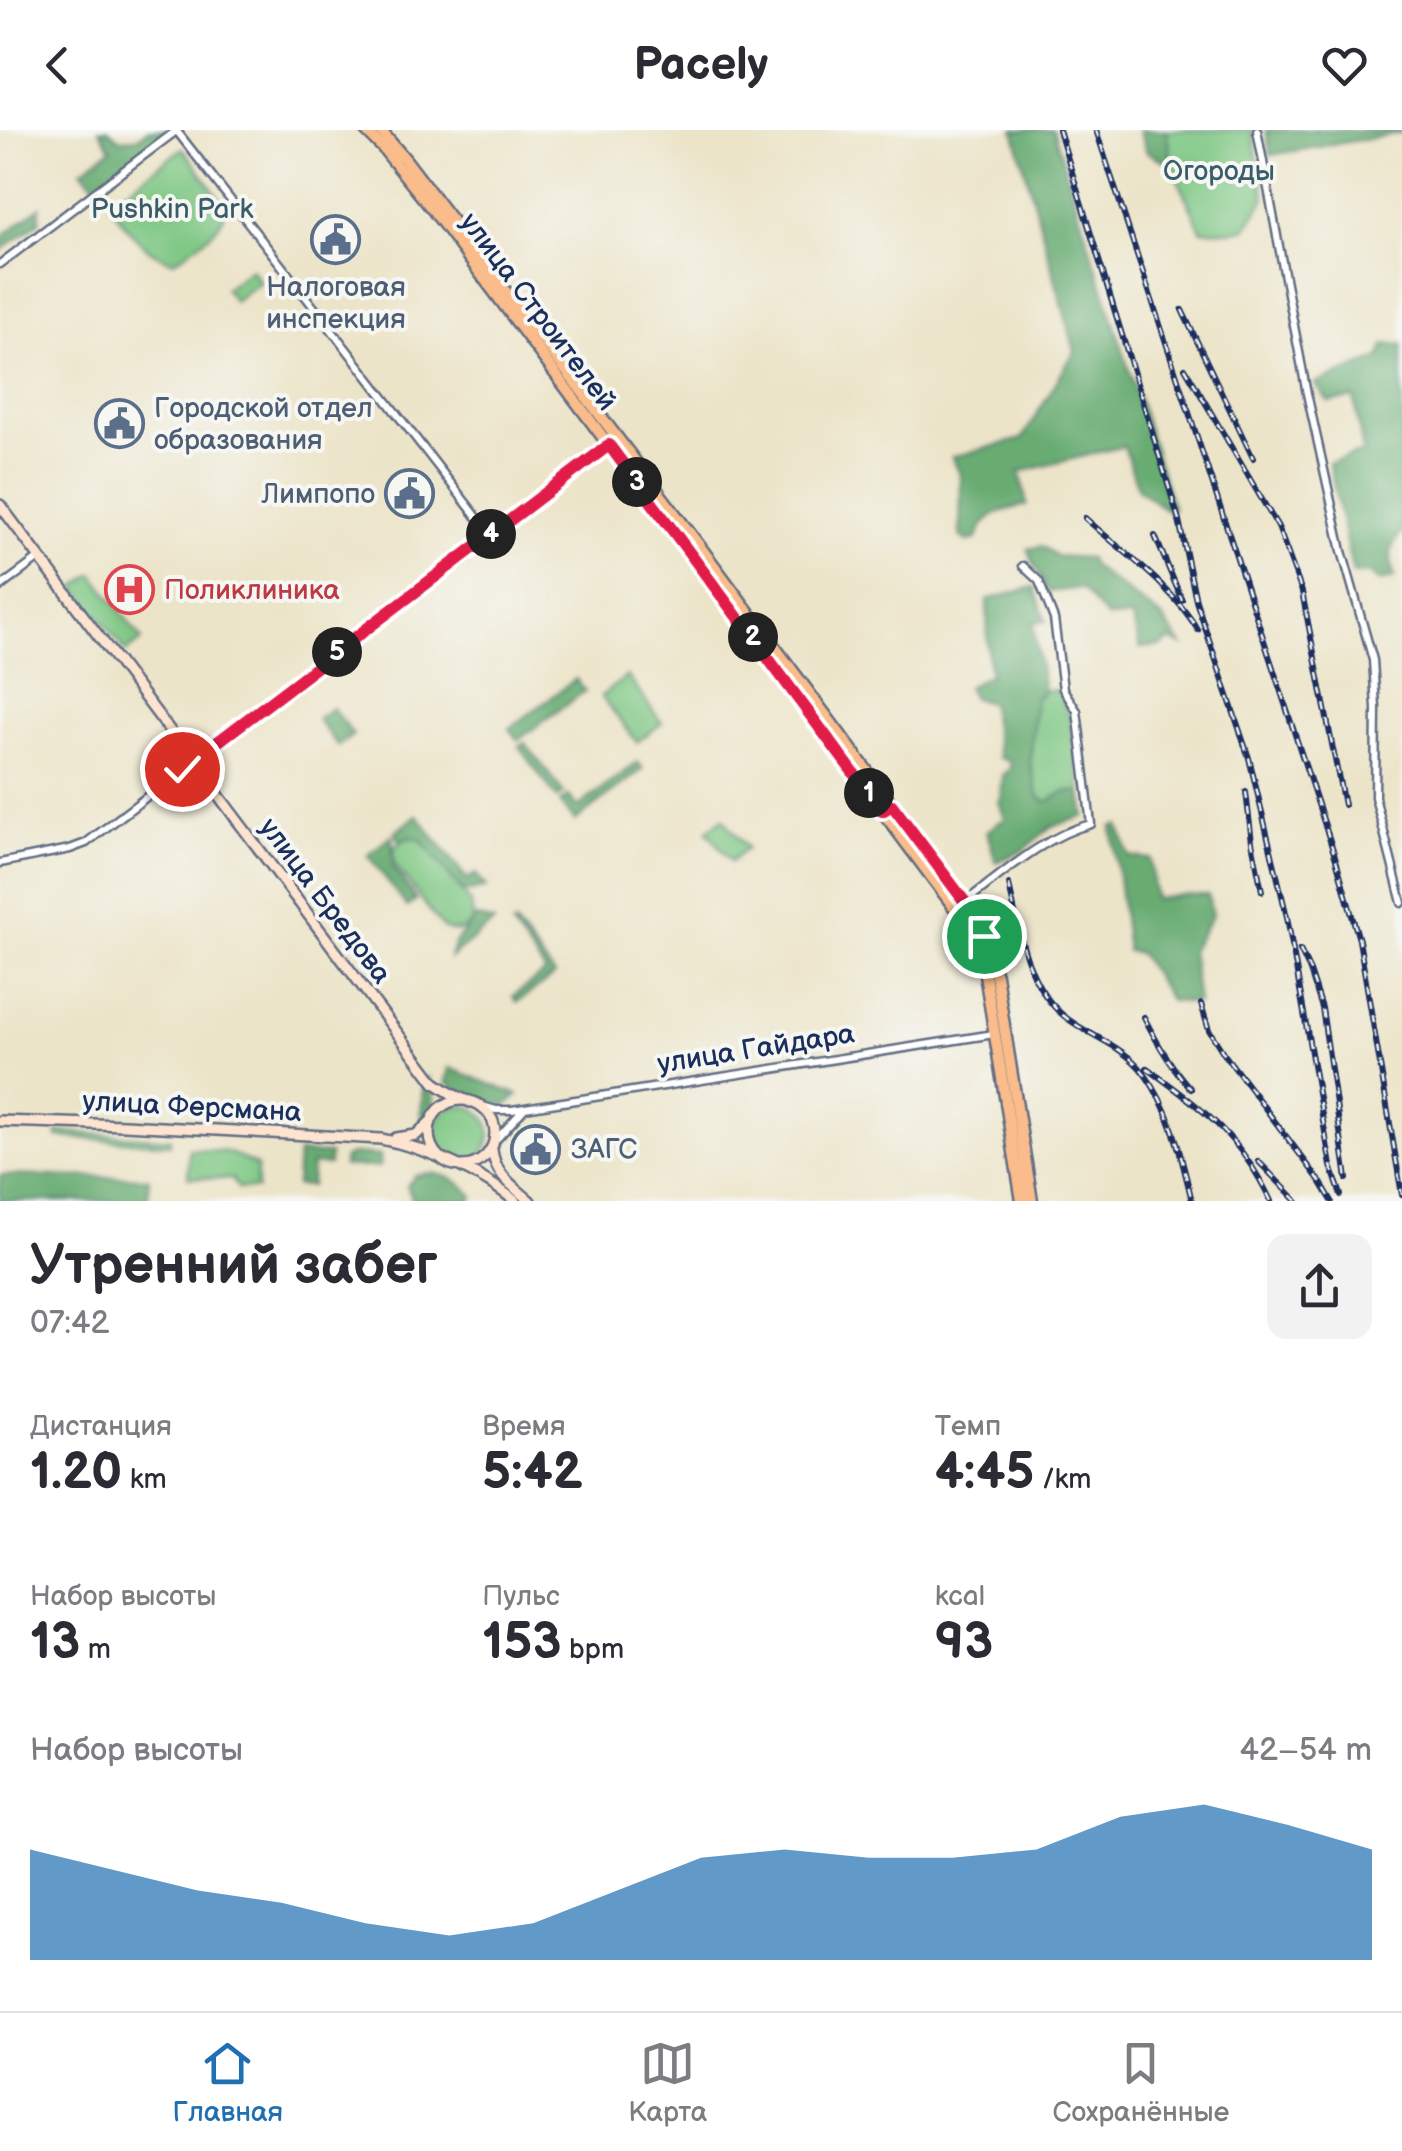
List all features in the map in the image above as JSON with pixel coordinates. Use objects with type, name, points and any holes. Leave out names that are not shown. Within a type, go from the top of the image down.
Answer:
[{"type":"main road","name":"улица Строителей","points":[[365,130],[524,323]]},
{"type":"main road","name":"улица Строителей","points":[[380,130],[887,808],[973,939],[1001,1033]]},
{"type":"main road","name":"улица Строителей","points":[[887,808],[965,902],[991,955],[1022,1201]]},
{"type":"main road","name":"улица Строителей","points":[[1019,1154],[1032,1201]]},
{"type":"street","points":[[0,264],[177,130],[491,534]]},
{"type":"street","points":[[1257,130],[1306,388],[1342,551],[1372,660],[1375,797],[1402,903]]},
{"type":"street","points":[[0,863],[86,843],[614,441]]},
{"type":"street","name":"улица Бредова","points":[[0,506],[435,1083]]},
{"type":"street","points":[[0,587],[39,558]]},
{"type":"street","points":[[965,902],[1050,840],[1092,824],[1077,711],[1064,689],[1054,619],[1039,581],[1023,566]]},
{"type":"street","name":"улица Гайдара","points":[[472,1103],[496,1110],[524,1109],[1001,1033]]},
{"type":"street","points":[[435,1083],[484,1109],[493,1119],[497,1169],[530,1201]]},
{"type":"street","points":[[435,1083],[438,1097],[430,1129],[432,1148],[448,1163],[468,1166],[480,1162],[524,1109]]},
{"type":"street","points":[[433,1117],[450,1102],[472,1103]]},
{"type":"street","name":"улица Ферсмана","points":[[0,1122],[381,1139],[416,1136],[433,1117]]},
{"type":"street","name":"улица Ферсмана","points":[[381,1139],[414,1147],[492,1183],[515,1201]]},
{"type":"green space","points":[[99,130],[108,130],[120,139],[137,138],[148,130],[172,130],[96,186],[82,170],[111,149]]},
{"type":"green space","points":[[1014,130],[1053,130],[1173,509],[1166,510],[1138,489],[1124,446],[1020,472],[1027,505],[989,518],[977,539],[967,541],[960,536],[961,476],[952,457],[1022,439],[1075,351]]},
{"type":"green space","points":[[1139,130],[1166,130],[1172,166],[1147,152]]},
{"type":"green space","name":"Огороды","points":[[1166,130],[1252,130],[1265,198],[1247,228],[1201,230],[1172,166]]},
{"type":"green space","points":[[1266,130],[1402,130],[1402,133],[1270,155]]},
{"type":"green space","name":"Pushkin Park","points":[[183,148],[226,207],[213,231],[174,261],[146,246],[109,203]]},
{"type":"green space","points":[[40,207],[39,222],[0,251],[0,238]]},
{"type":"green space","points":[[251,269],[260,282],[234,301],[225,289]]},
{"type":"green space","points":[[1402,344],[1402,533],[1392,549],[1394,578],[1378,581],[1369,573],[1353,574],[1329,463],[1363,452],[1354,398],[1329,402],[1315,384],[1380,358],[1384,345]]},
{"type":"green space","points":[[1042,546],[1056,556],[1089,558],[1092,566],[1162,618],[1182,645],[1170,640],[1161,646],[1140,648],[1132,617],[1107,618],[1081,588],[1049,592],[1028,549]]},
{"type":"green space","points":[[93,574],[142,640],[126,652],[76,587]]},
{"type":"green space","points":[[1034,587],[1046,621],[1033,623],[1044,691],[1036,698],[1030,761],[1038,796],[1047,802],[1065,792],[1081,792],[1085,816],[1050,827],[1023,851],[996,862],[987,832],[1005,820],[999,801],[1003,775],[1010,769],[1010,761],[999,758],[990,703],[973,698],[967,687],[990,674],[987,600]]},
{"type":"green space","points":[[627,676],[662,723],[637,742],[601,696]]},
{"type":"green space","points":[[576,679],[585,691],[518,740],[509,729]]},
{"type":"green space","points":[[1057,690],[1070,717],[1081,792],[1065,792],[1047,802],[1038,796],[1030,761],[1036,698],[1044,691]]},
{"type":"green space","points":[[332,708],[353,735],[338,746],[317,719]]},
{"type":"green space","points":[[525,743],[564,793],[557,798],[519,747]]},
{"type":"green space","points":[[638,762],[643,769],[575,821],[560,802],[569,796],[578,807]]},
{"type":"green space","points":[[417,815],[467,879],[476,874],[486,887],[467,892],[460,889],[421,840],[412,837],[400,841],[394,833]]},
{"type":"green space","points":[[723,818],[747,848],[731,861],[707,831]]},
{"type":"green space","points":[[1119,825],[1129,856],[1151,859],[1155,899],[1208,895],[1212,916],[1191,950],[1198,1003],[1171,1001],[1139,953],[1127,951],[1112,827]]},
{"type":"green space","points":[[391,836],[392,866],[416,900],[407,907],[368,855]]},
{"type":"green space","points":[[406,837],[424,842],[471,903],[473,919],[464,929],[443,928],[394,864],[395,847]]},
{"type":"green space","points":[[476,917],[494,922],[450,958],[454,944]]},
{"type":"green space","points":[[515,924],[555,975],[517,1002],[513,996],[546,972],[512,926]]},
{"type":"green space","points":[[449,1068],[518,1095],[507,1105],[475,1098],[446,1082]]},
{"type":"green space","points":[[428,1077],[434,1101],[425,1125],[421,1113],[424,1079]]},
{"type":"green space","points":[[462,1106],[482,1114],[490,1134],[482,1154],[462,1162],[442,1154],[434,1134],[442,1114]]},
{"type":"green space","points":[[58,1132],[170,1139],[170,1144],[58,1137]]},
{"type":"green space","points":[[189,1149],[228,1152],[257,1166],[257,1189],[238,1188],[232,1179],[188,1177]]},
{"type":"green space","points":[[298,1153],[329,1154],[329,1165],[312,1164],[311,1186],[296,1185]]},
{"type":"green space","points":[[353,1154],[380,1156],[379,1167],[343,1166],[344,1158]]},
{"type":"green space","points":[[429,1173],[458,1183],[473,1196],[471,1201],[413,1201],[407,1186],[415,1176]]},
{"type":"green space","points":[[0,1175],[149,1178],[148,1201],[0,1201]]},
{"type":"railway","points":[[1059,130],[1179,520],[1196,601],[1249,758],[1287,917],[1331,1166],[1341,1195]]},
{"type":"railway","points":[[1096,130],[1335,856],[1359,940],[1402,1195]]},
{"type":"railway","points":[[1182,310],[1253,458]]},
{"type":"railway","points":[[1185,368],[1278,527],[1302,592],[1344,805]]},
{"type":"railway","points":[[1085,518],[1161,584],[1198,630]]},
{"type":"railway","points":[[1155,536],[1182,600]]},
{"type":"railway","points":[[1246,792],[1262,891]]},
{"type":"railway","points":[[1009,884],[1026,955],[1041,988],[1064,1016],[1126,1055],[1144,1073],[1169,1118],[1192,1201]]},
{"type":"railway","points":[[1300,950],[1322,1008],[1347,1179]]},
{"type":"railway","points":[[1201,1004],[1209,1030],[1224,1054],[1332,1201]]},
{"type":"railway","points":[[1144,1017],[1191,1089]]},
{"type":"railway","points":[[1147,1068],[1219,1126],[1247,1159],[1271,1201]]},
{"type":"railway","points":[[1258,1161],[1297,1201]]},
{"type":"place","name":"Налоговая инспекция","points":[[336,239]]},
{"type":"place","name":"Городской отдел образования","points":[[119,424]]},
{"type":"place","name":"Лимпопо","points":[[410,494]]},
{"type":"place","name":"Поликлиника","points":[[129,590]]},
{"type":"place","name":"ЗАГС","points":[[536,1149]]},
{"type":"route","points":[[182,769],[609,445],[882,811],[892,805],[965,902],[984,936]]}]
